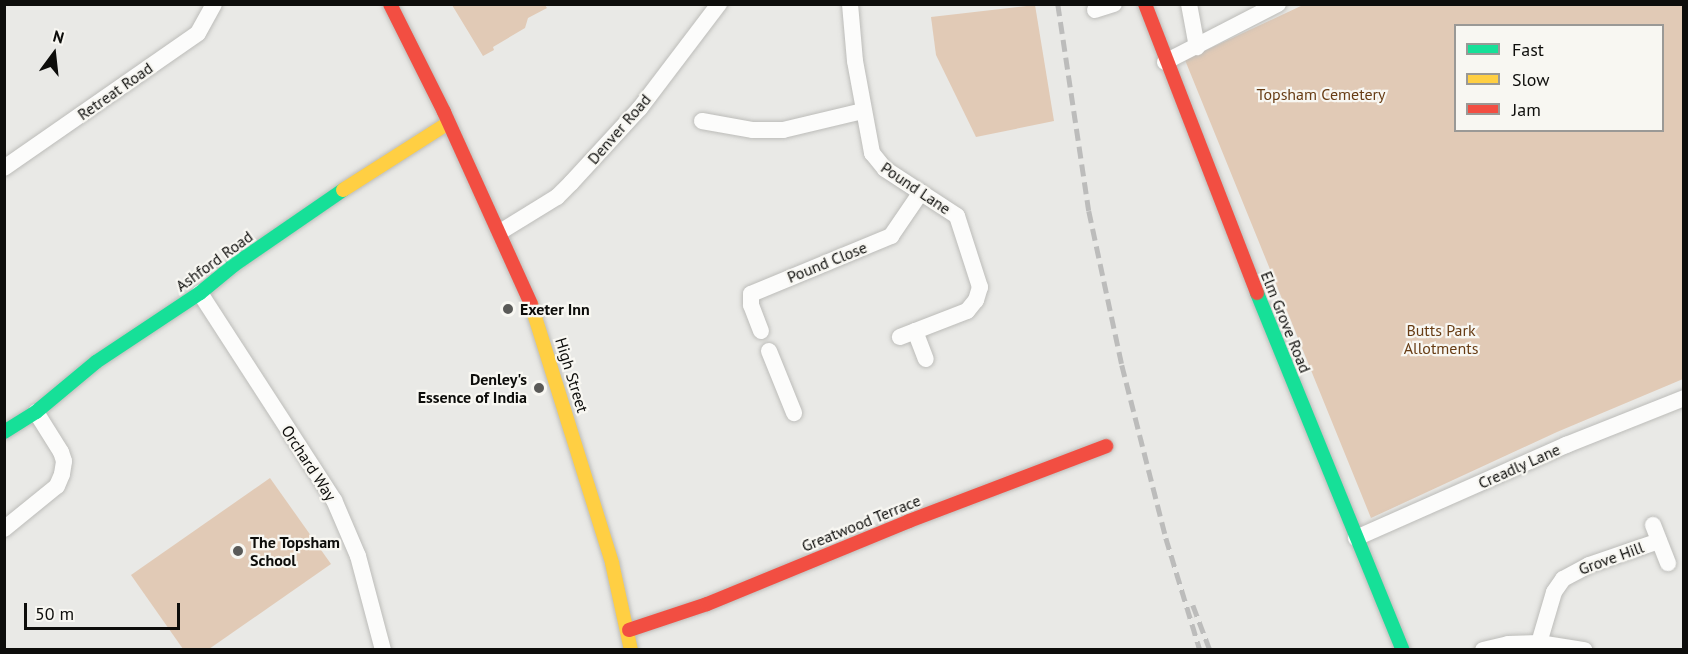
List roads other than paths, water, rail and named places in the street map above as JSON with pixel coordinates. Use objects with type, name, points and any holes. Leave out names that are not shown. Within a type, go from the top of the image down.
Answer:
[{"type":"street","name":"Retreat Road","points":[[4,168],[198,33],[214,4]]},
{"type":"street","name":"High Street","points":[[390,4],[500,232],[536,314],[612,563],[629,630],[631,650]]},
{"type":"street","name":"Denver Road","points":[[500,232],[557,197],[571,183],[640,108],[719,4]]},
{"type":"street","name":"Pound Lane","points":[[850,4],[863,111],[876,161],[957,216],[980,287],[976,300],[967,311],[908,334],[926,359]]},
{"type":"street","points":[[1095,10],[1114,4]]},
{"type":"street","name":"Elm Grove Road","points":[[1145,4],[1165,62],[1403,650]]},
{"type":"street","points":[[1189,4],[1197,47]]},
{"type":"street","points":[[1165,62],[1278,4]]},
{"type":"street","points":[[702,121],[753,130],[783,130],[863,111]]},
{"type":"street","name":"Ashford Road","points":[[4,432],[36,412],[96,362],[200,293],[234,265],[364,175],[448,123]]},
{"type":"street","name":"Pound Close","points":[[761,331],[751,305],[751,294],[891,236],[921,192]]},
{"type":"street","name":"Orchard Way","points":[[200,293],[334,500],[358,556],[383,650]]},
{"type":"street","points":[[769,351],[794,413]]},
{"type":"street","name":"Creadly Lane","points":[[1356,538],[1566,445],[1683,399]]},
{"type":"street","points":[[4,529],[57,486],[62,474],[64,461],[61,452],[36,412]]},
{"type":"street","name":"Greatwood Terrace","points":[[629,630],[707,604],[909,521],[1106,446]]},
{"type":"street","name":"Grove Hill","points":[[1539,643],[1549,607],[1563,579],[1656,533],[1668,563]]},
{"type":"street","points":[[1483,650],[1508,644],[1539,643],[1584,650]]},
{"type":"railway","points":[[1058,4],[1089,211],[1122,365],[1166,538],[1200,650]]},
{"type":"railway","points":[[1193,605],[1210,650]]},
{"type":"place","name":"Exeter Inn","points":[[508,309]]},
{"type":"place","name":"Denley's Essence of India","points":[[539,388]]},
{"type":"place","name":"The Topsham School","points":[[238,551]]},
{"type":"park label","name":"Topsham Cemetery","points":[[1321,94]]},
{"type":"park label","name":"Butts Park Allotments","points":[[1441,339]]}]
